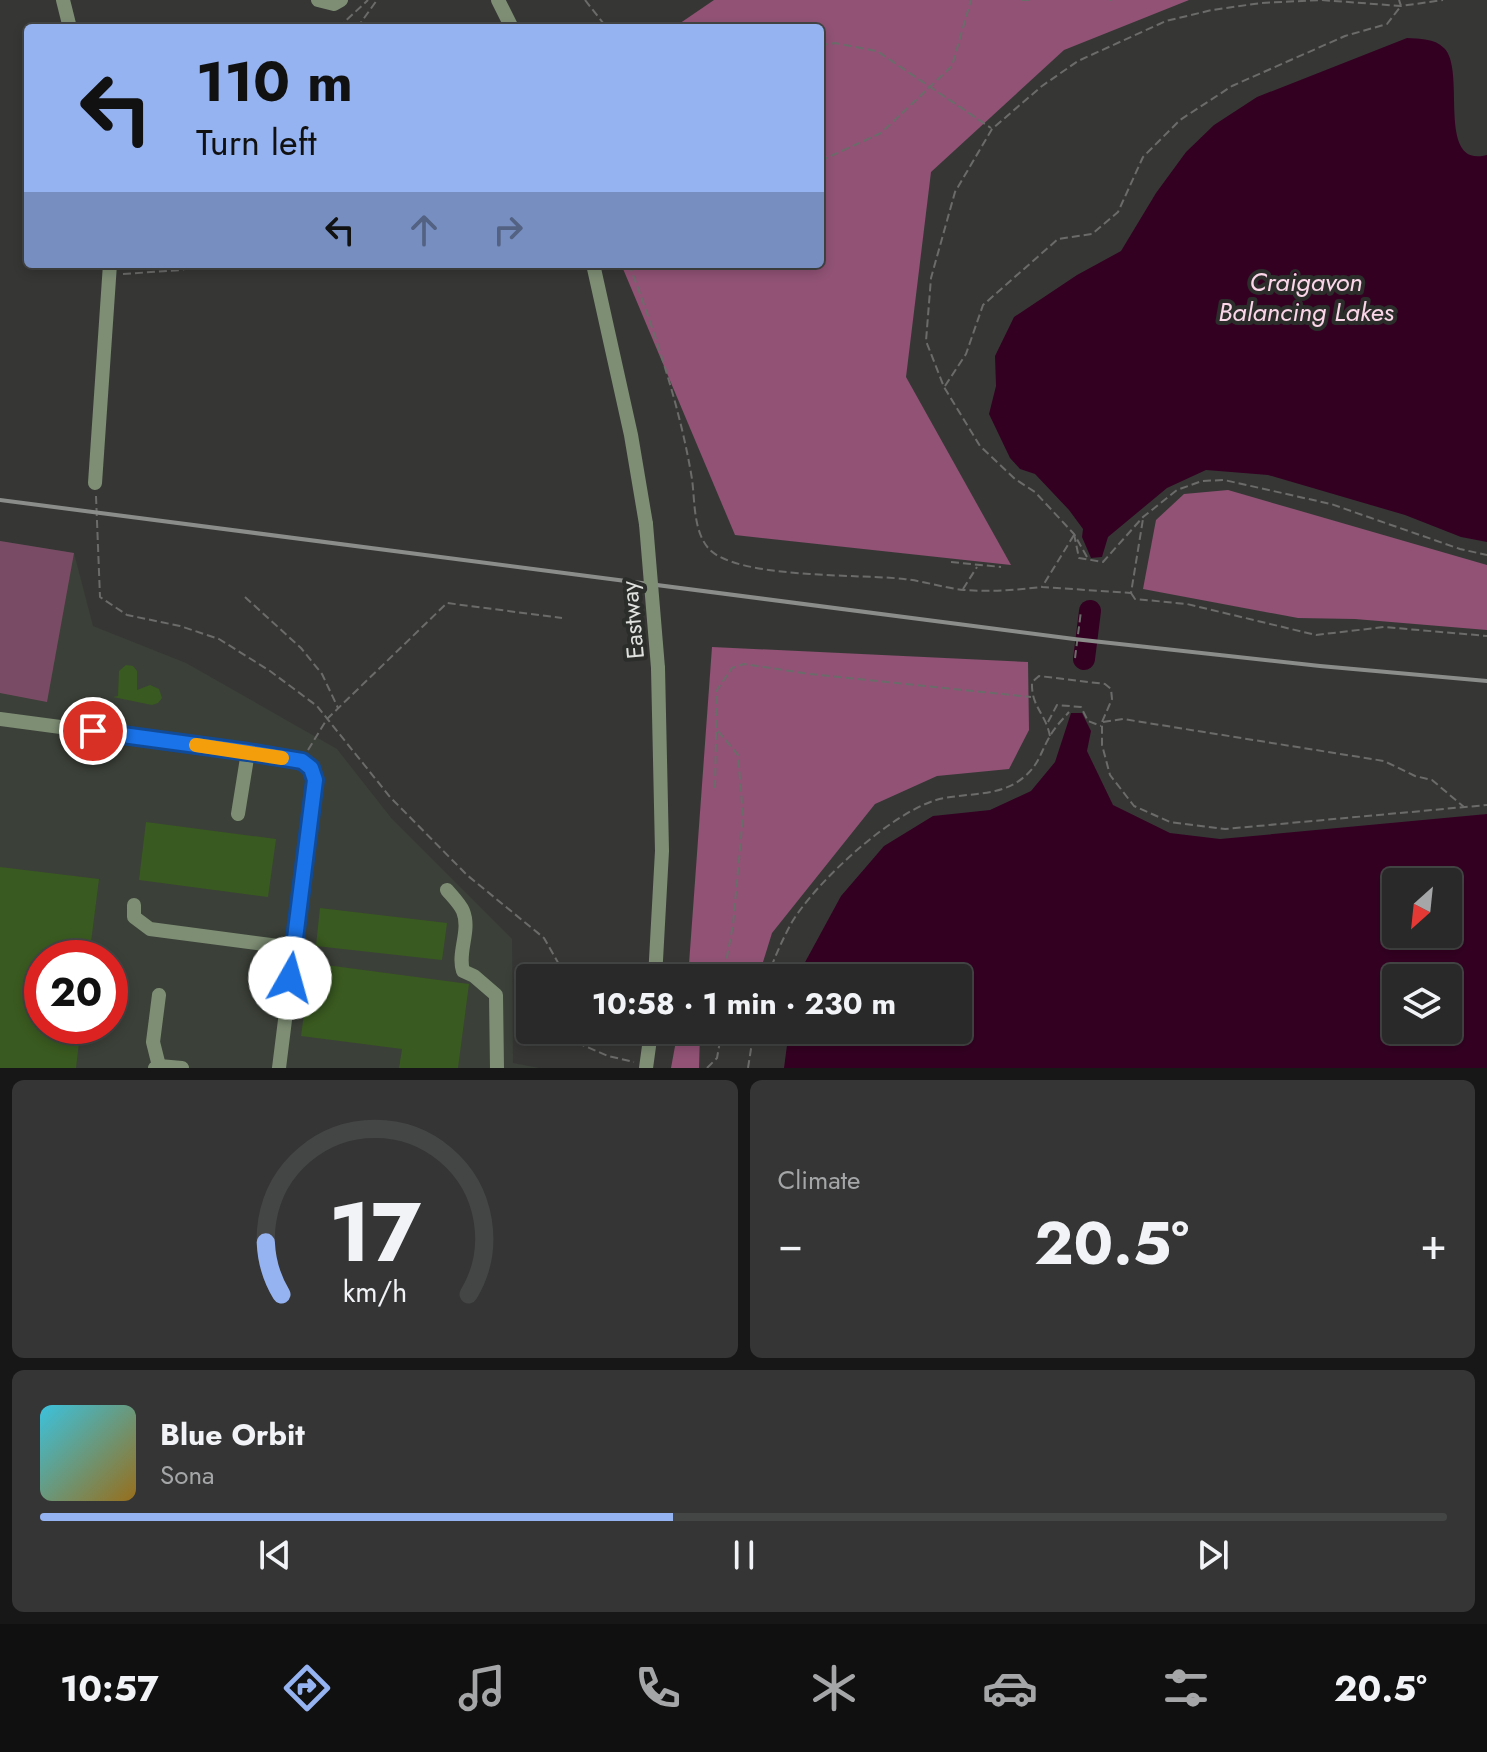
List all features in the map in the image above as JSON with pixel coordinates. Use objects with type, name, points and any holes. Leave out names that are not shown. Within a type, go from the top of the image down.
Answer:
[{"type":"street","points":[[63,0],[69,24]]},
{"type":"street","points":[[318,0],[334,4],[341,0]]},
{"type":"street","points":[[498,0],[510,24]]},
{"type":"street","points":[[95,483],[110,268]]},
{"type":"street","name":"Eastway","points":[[594,268],[631,435],[646,524],[658,668],[662,851],[656,964]]},
{"type":"street","points":[[0,719],[248,752],[302,761],[311,768],[315,780],[279,1068]]},
{"type":"street","points":[[238,814],[248,752]]},
{"type":"street","points":[[447,890],[463,912],[465,935],[460,961],[463,971],[474,976],[496,995],[497,1068]]},
{"type":"street","points":[[134,905],[134,917],[150,929],[294,948]]},
{"type":"street","points":[[159,995],[153,1042],[157,1067],[182,1068]]},
{"type":"street","points":[[642,1066],[648,1044]]},
{"type":"path","points":[[342,24],[368,0]]},
{"type":"path","points":[[360,24],[377,0]]},
{"type":"path","points":[[585,0],[604,24]]},
{"type":"path","points":[[824,159],[881,133],[952,66],[971,0]]},
{"type":"path","points":[[1022,0],[1031,0]]},
{"type":"path","points":[[1087,557],[1074,534],[1035,492],[1015,479],[980,446],[944,387],[926,341],[931,278],[955,192],[992,129],[1042,86],[1078,61],[1166,21],[1261,3],[1321,0],[1401,6],[1443,0]]},
{"type":"path","points":[[1399,0],[1401,6]]},
{"type":"path","points":[[944,387],[966,354],[983,305],[1058,239],[1092,234],[1118,212],[1143,157],[1180,120],[1232,86],[1345,36],[1387,24],[1401,6]]},
{"type":"path","points":[[824,44],[835,43],[877,51],[992,129]]},
{"type":"path","points":[[110,268],[129,276],[188,268]]},
{"type":"path","points":[[630,268],[678,417],[692,478],[697,522],[708,548],[718,556],[773,570],[906,579],[963,590],[1006,592],[1042,587],[1131,593]]},
{"type":"path","points":[[1074,534],[1079,558],[1103,562],[1143,517],[1177,490],[1202,481],[1224,480],[1331,504],[1460,549],[1487,555]]},
{"type":"path","points":[[95,483],[100,597],[127,615],[180,626],[219,639],[317,706],[390,797],[467,875],[544,938],[559,964]]},
{"type":"path","points":[[1143,517],[1131,593],[1135,599],[1187,604],[1316,635],[1384,627],[1487,636]]},
{"type":"path","points":[[1042,587],[1074,534]]},
{"type":"path","points":[[951,562],[1001,567]]},
{"type":"path","points":[[963,590],[979,565]]},
{"type":"path","points":[[245,597],[301,648],[322,674],[338,709]]},
{"type":"path","points":[[302,761],[327,719],[447,603],[562,618]]},
{"type":"path","points":[[1075,658],[1081,611]]},
{"type":"path","points":[[715,788],[717,690],[732,668],[744,664],[1031,697]]},
{"type":"path","points":[[1050,736],[1048,723],[1031,697],[1032,682],[1039,676],[1105,684],[1111,689],[1112,699],[1102,724],[1102,745],[1110,775],[1134,806],[1170,822],[1225,829],[1487,805]]},
{"type":"path","points":[[1048,723],[1057,705],[1081,707],[1088,721],[1102,724],[1123,719],[1384,761],[1415,776],[1432,780],[1465,807]]},
{"type":"path","points":[[772,964],[793,921],[831,874],[872,839],[904,815],[931,802],[953,795],[985,793],[1011,786],[1036,765],[1050,736],[1069,712]]},
{"type":"path","points":[[717,730],[738,755],[743,816],[733,925],[726,964]]},
{"type":"path","points":[[580,1044],[642,1066]]},
{"type":"path","points":[[707,1068],[717,1058],[720,1044]]},
{"type":"path","points":[[748,1068],[752,1044]]},
{"type":"path","points":[[626,1061],[626,1068]]},
{"type":"shaded area","points":[[714,0],[1189,0],[1064,50],[931,172],[906,377],[1011,565],[735,535],[623,268],[824,268],[824,24],[679,24]]},
{"type":"shaded area","points":[[1228,490],[1487,565],[1487,630],[1355,619],[1298,618],[1143,589],[1156,520],[1184,494]]},
{"type":"shaded area","points":[[0,541],[74,553],[93,626],[186,663],[337,749],[392,819],[512,939],[513,1063],[539,1068],[0,1068]]},
{"type":"shaded area","points":[[0,541],[74,553],[47,702],[0,693]]},
{"type":"shaded area","points":[[712,647],[1028,662],[1029,730],[1009,769],[937,776],[875,804],[772,933],[762,964],[689,964]]},
{"type":"shaded area","points":[[675,1044],[700,1044],[699,1068],[671,1068]]},
{"type":"water","name":"Craigavon Balancing Lakes","points":[[1407,38],[1431,41],[1444,48],[1450,59],[1457,133],[1462,147],[1471,155],[1487,155],[1487,542],[1461,537],[1405,515],[1268,475],[1206,470],[1167,488],[1108,537],[1102,557],[1091,558],[1082,537],[1083,529],[1035,474],[1020,469],[1010,458],[989,414],[996,386],[995,356],[1014,317],[1077,275],[1121,251],[1156,193],[1186,152],[1214,125],[1257,97]]},
{"type":"water","points":[[1071,713],[1082,713],[1091,731],[1087,751],[1113,805],[1170,833],[1220,839],[1487,814],[1487,1068],[784,1068],[787,1044],[972,1044],[972,964],[804,964],[841,896],[884,846],[933,816],[990,810],[1031,791],[1055,762]]},
{"type":"building","points":[[126,665],[133,666],[137,671],[137,690],[150,685],[159,689],[162,698],[158,703],[152,705],[113,697],[118,696],[119,671]]},
{"type":"building","points":[[146,822],[276,839],[268,897],[139,880]]},
{"type":"building","points":[[0,867],[99,879],[91,940],[24,940],[24,1044],[79,1044],[76,1068],[0,1068]]},
{"type":"building","points":[[320,908],[447,923],[442,960],[316,946]]},
{"type":"building","points":[[311,963],[469,984],[458,1068],[399,1068],[402,1049],[301,1036]]},
{"type":"waterway","points":[[1084,659],[1090,611]]},
{"type":"railway","points":[[0,500],[1074,639],[1487,681]]},
{"type":"slow traffic","points":[[196,745],[282,758]]},
{"type":"route","points":[[93,731],[302,761],[311,768],[315,780],[290,978]]}]
